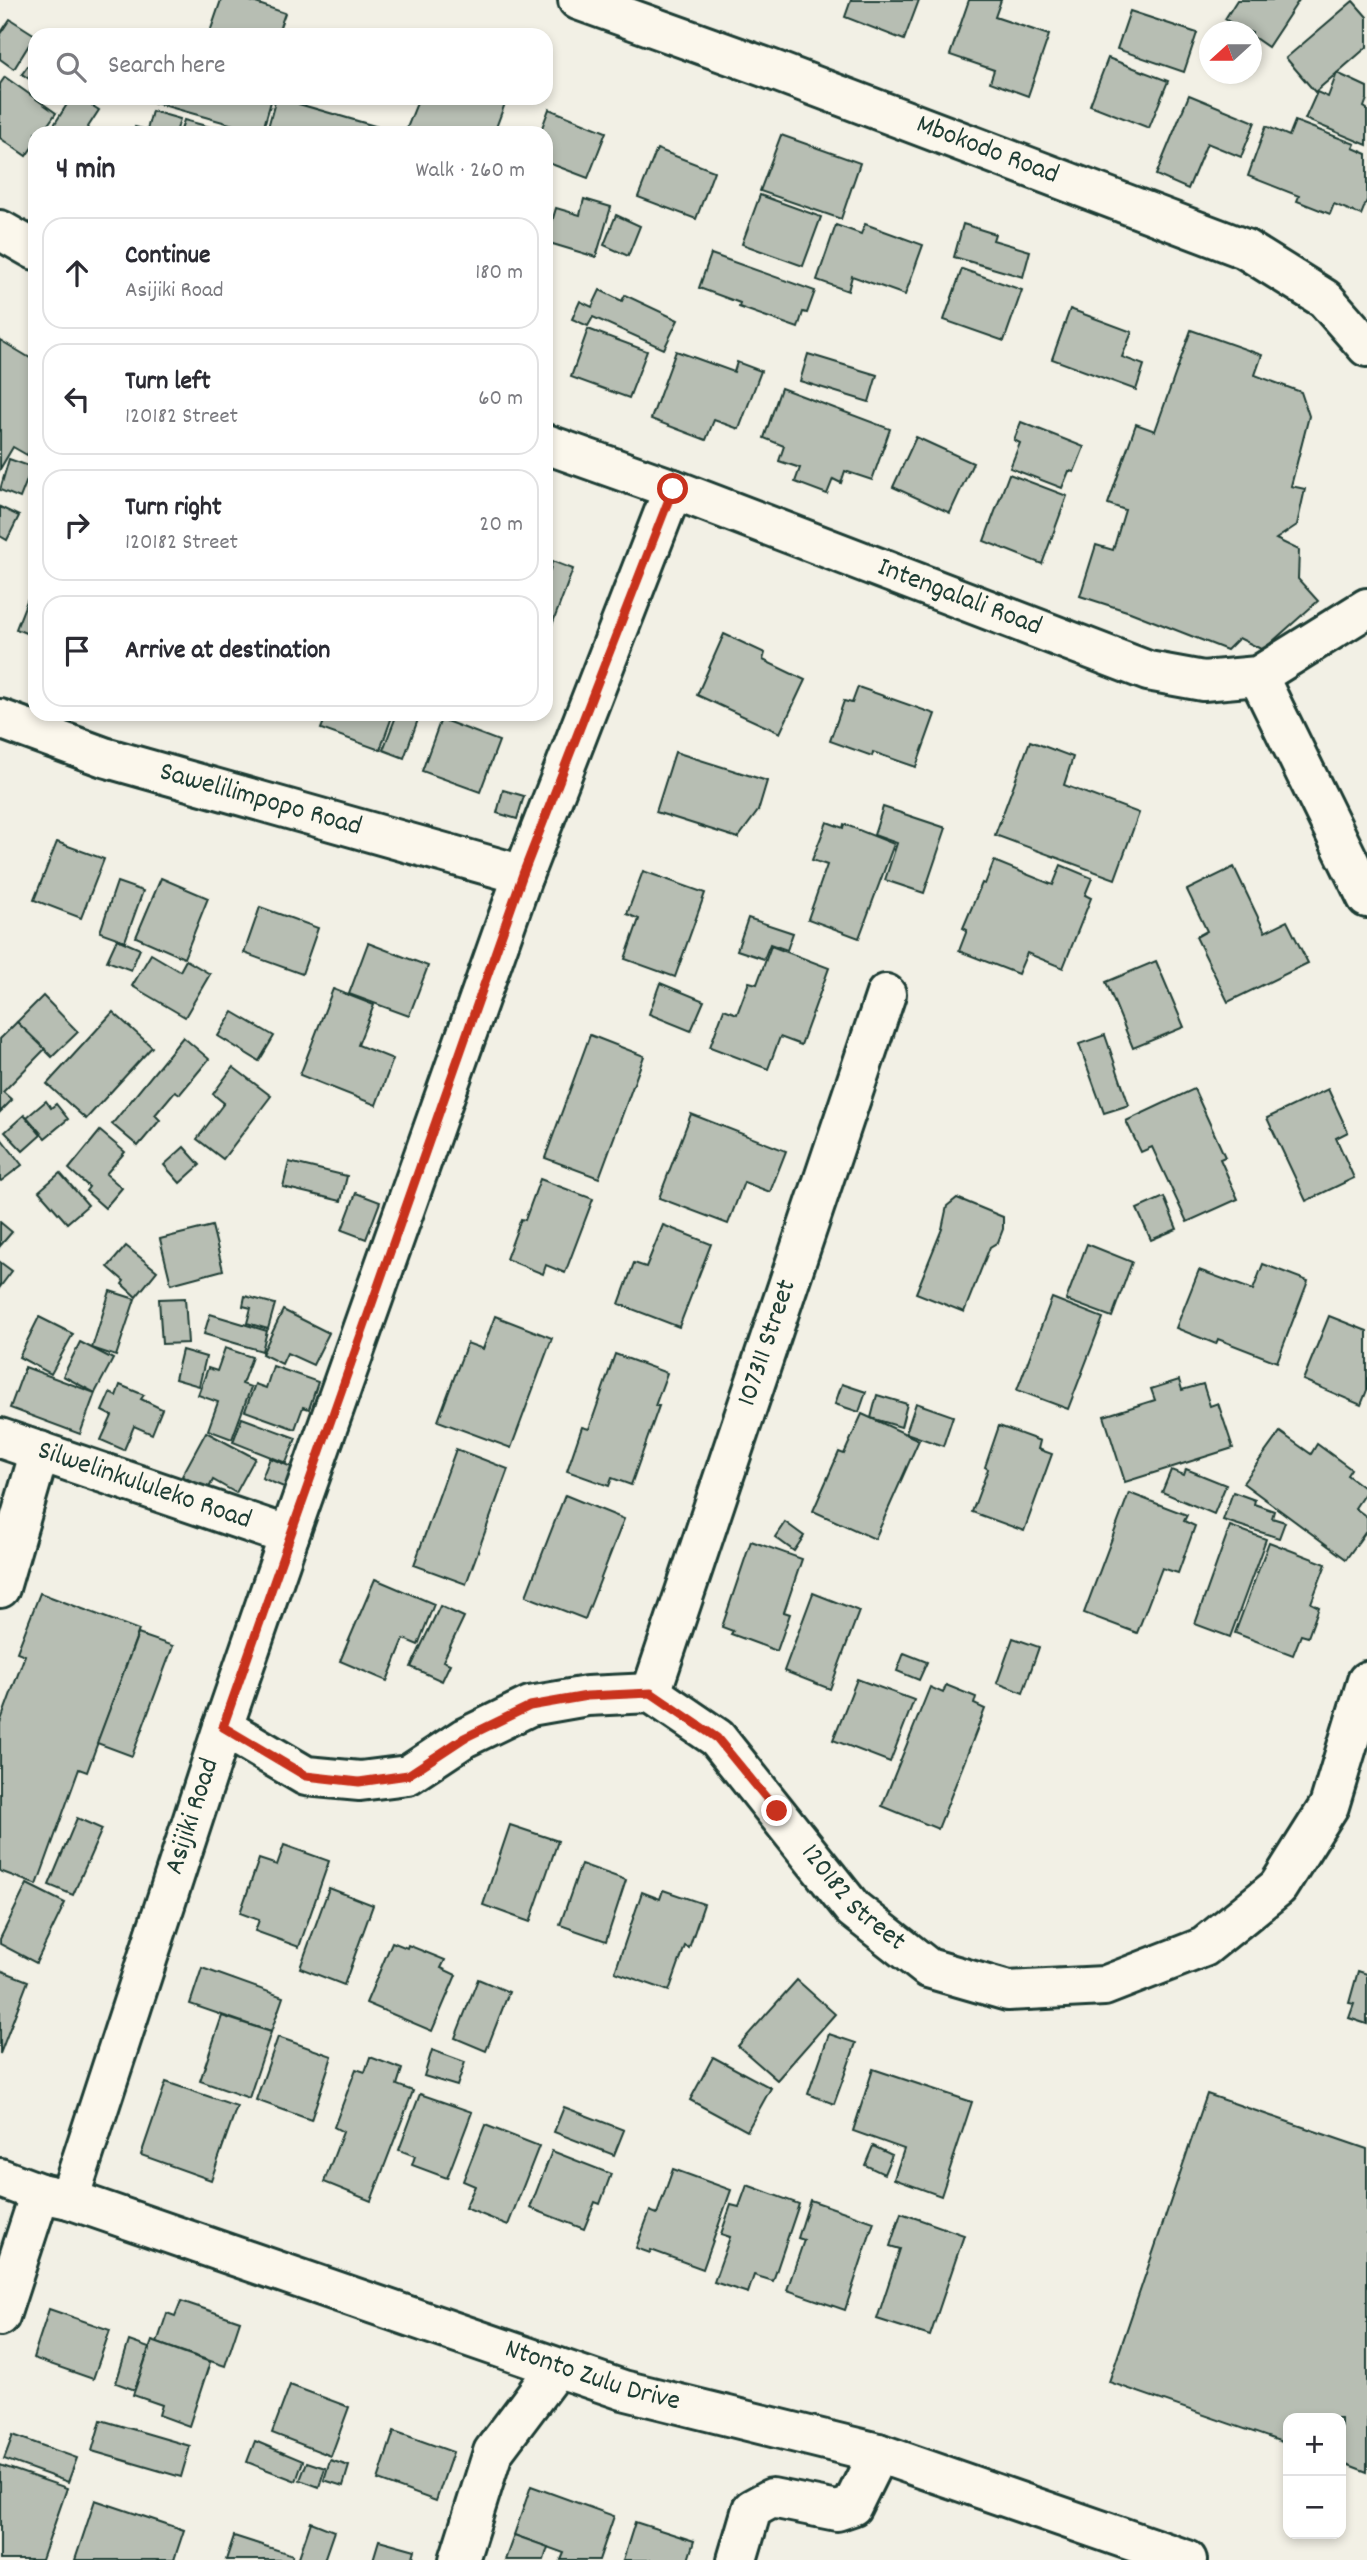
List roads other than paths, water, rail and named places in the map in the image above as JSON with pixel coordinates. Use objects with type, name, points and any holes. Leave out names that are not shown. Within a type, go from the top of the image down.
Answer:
[{"type":"street","name":"Mbokodo Road","points":[[578,0],[770,69],[1245,249],[1325,299],[1367,347]]},
{"type":"street","points":[[0,230],[28,246]]},
{"type":"street","name":"Intengalali Road","points":[[553,446],[673,489],[1148,671],[1203,681],[1258,676],[1367,608]]},
{"type":"street","name":"Asijiki Road","points":[[0,2316],[55,2196],[523,874],[673,489]]},
{"type":"street","points":[[1258,676],[1367,898]]},
{"type":"street","name":"Sawelilimpopo Road","points":[[0,719],[104,757],[523,874]]},
{"type":"street","name":"107311 Street","points":[[651,1693],[886,994]]},
{"type":"street","name":"Silwelinkululeko Road","points":[[0,1438],[289,1536]]},
{"type":"street","points":[[0,1588],[40,1451]]},
{"type":"street","name":"120182 Street","points":[[651,1693],[717,1738],[853,1909],[928,1968],[1008,1992],[1104,1986],[1179,1957],[1204,1947],[1278,1887],[1329,1806],[1367,1681]]},
{"type":"street","points":[[223,1727],[306,1776],[359,1782],[408,1775],[464,1738],[530,1706],[587,1696],[651,1693]]},
{"type":"street","name":"Ntonto Zulu Drive","points":[[0,2178],[623,2390],[878,2453],[1187,2560]]},
{"type":"street","points":[[459,2560],[493,2452],[556,2368]]},
{"type":"street","points":[[737,2560],[752,2509],[772,2498],[837,2511],[852,2507],[878,2453]]}]
